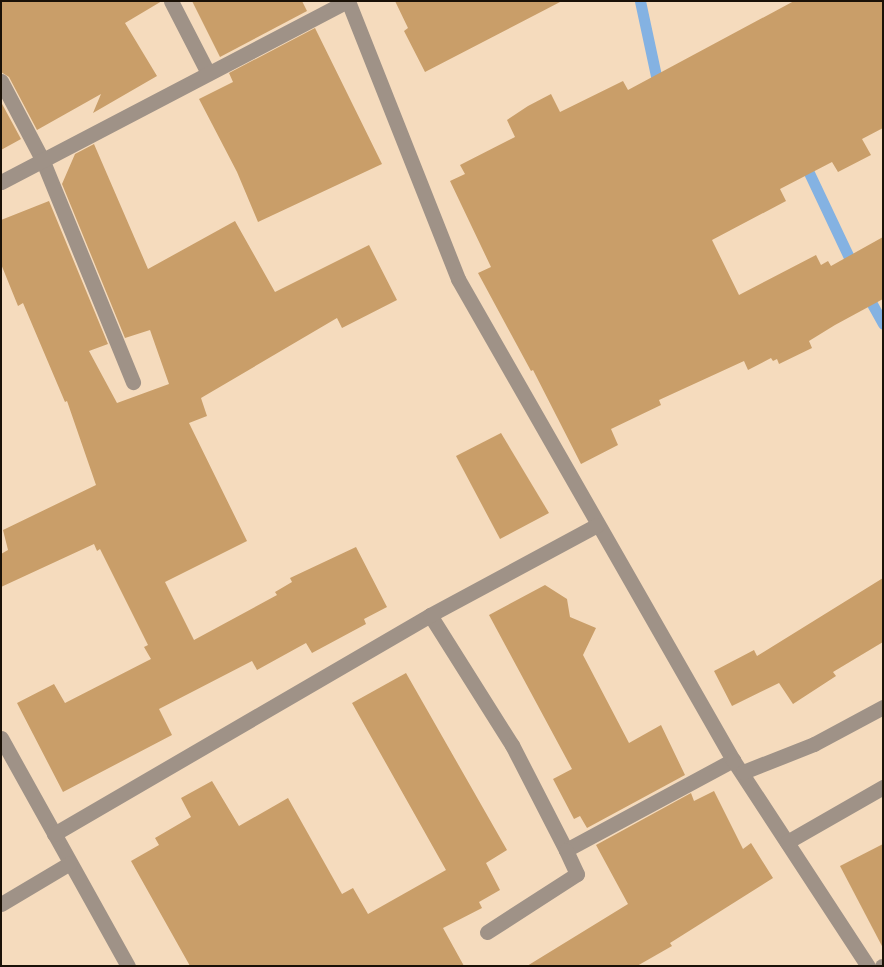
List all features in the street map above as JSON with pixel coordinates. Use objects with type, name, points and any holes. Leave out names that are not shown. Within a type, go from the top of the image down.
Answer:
[{"type":"street","points":[[171,1],[208,74]]},
{"type":"street","points":[[1,182],[347,1],[458,279],[733,760],[743,772],[868,966]]},
{"type":"street","points":[[1,81],[42,159],[133,382]]},
{"type":"street","points":[[54,834],[430,615],[597,525]]},
{"type":"street","points":[[430,615],[512,745],[577,874],[487,932]]},
{"type":"street","points":[[743,772],[814,744],[883,708]]},
{"type":"street","points":[[1,738],[128,966]]},
{"type":"street","points":[[566,850],[733,760]]},
{"type":"street","points":[[787,842],[883,787]]},
{"type":"street","points":[[1,904],[70,863]]},
{"type":"building","points":[[1,1],[162,1],[125,23],[157,76],[93,113],[101,94],[37,130],[9,77],[1,72]]},
{"type":"building","points":[[192,1],[302,1],[307,11],[220,57]]},
{"type":"building","points":[[395,1],[562,1],[425,72],[404,31],[408,28]]},
{"type":"building","points":[[794,1],[883,1],[883,128],[862,139],[871,155],[838,172],[832,162],[780,189],[786,201],[712,240],[739,295],[816,255],[821,265],[828,261],[831,266],[883,237],[883,299],[809,341],[812,348],[779,364],[777,359],[773,361],[771,358],[748,370],[744,361],[659,400],[661,405],[611,429],[618,445],[581,464],[533,370],[531,371],[478,273],[491,267],[450,181],[465,174],[460,165],[515,137],[507,120],[528,106],[551,94],[560,112],[623,81],[628,90]]},
{"type":"building","points":[[315,28],[382,164],[258,222],[237,172],[199,99],[233,82],[229,73]]},
{"type":"building","points":[[1,102],[21,139],[1,150]]},
{"type":"building","points":[[94,144],[148,269],[235,221],[275,292],[369,245],[397,300],[342,328],[337,318],[201,398],[207,416],[189,423],[247,541],[165,582],[194,640],[277,595],[275,592],[292,582],[290,578],[356,547],[387,607],[364,619],[366,624],[312,653],[306,643],[257,670],[252,661],[159,709],[172,735],[63,792],[17,703],[54,684],[65,703],[151,659],[144,647],[148,645],[100,549],[97,551],[94,544],[1,587],[1,554],[8,550],[3,530],[96,485],[67,401],[65,402],[23,303],[18,306],[1,264],[1,220],[49,201],[108,344],[89,351],[117,403],[169,384],[150,330],[125,338],[62,184],[75,154]]},
{"type":"building","points":[[501,433],[549,513],[500,539],[456,456]]},
{"type":"building","points":[[883,578],[883,642],[833,672],[836,676],[793,704],[779,683],[732,706],[714,671],[754,650],[757,656]]},
{"type":"building","points":[[545,585],[567,599],[570,617],[596,628],[583,655],[629,743],[661,725],[685,775],[587,828],[580,816],[574,819],[553,779],[572,769],[489,615]]},
{"type":"building","points":[[406,673],[507,850],[486,863],[500,890],[479,902],[482,908],[443,928],[464,966],[190,966],[131,861],[159,845],[155,838],[191,817],[181,798],[212,781],[239,826],[288,798],[342,894],[353,888],[368,914],[446,870],[352,703]]},
{"type":"building","points":[[714,791],[743,849],[751,843],[773,878],[670,943],[672,946],[637,966],[527,966],[628,904],[596,845],[691,793],[694,801]]},
{"type":"building","points":[[883,844],[883,948],[840,866]]},
{"type":"waterway","points":[[640,1],[659,90]]},
{"type":"waterway","points":[[803,160],[855,270]]},
{"type":"waterway","points":[[866,293],[883,324]]}]
